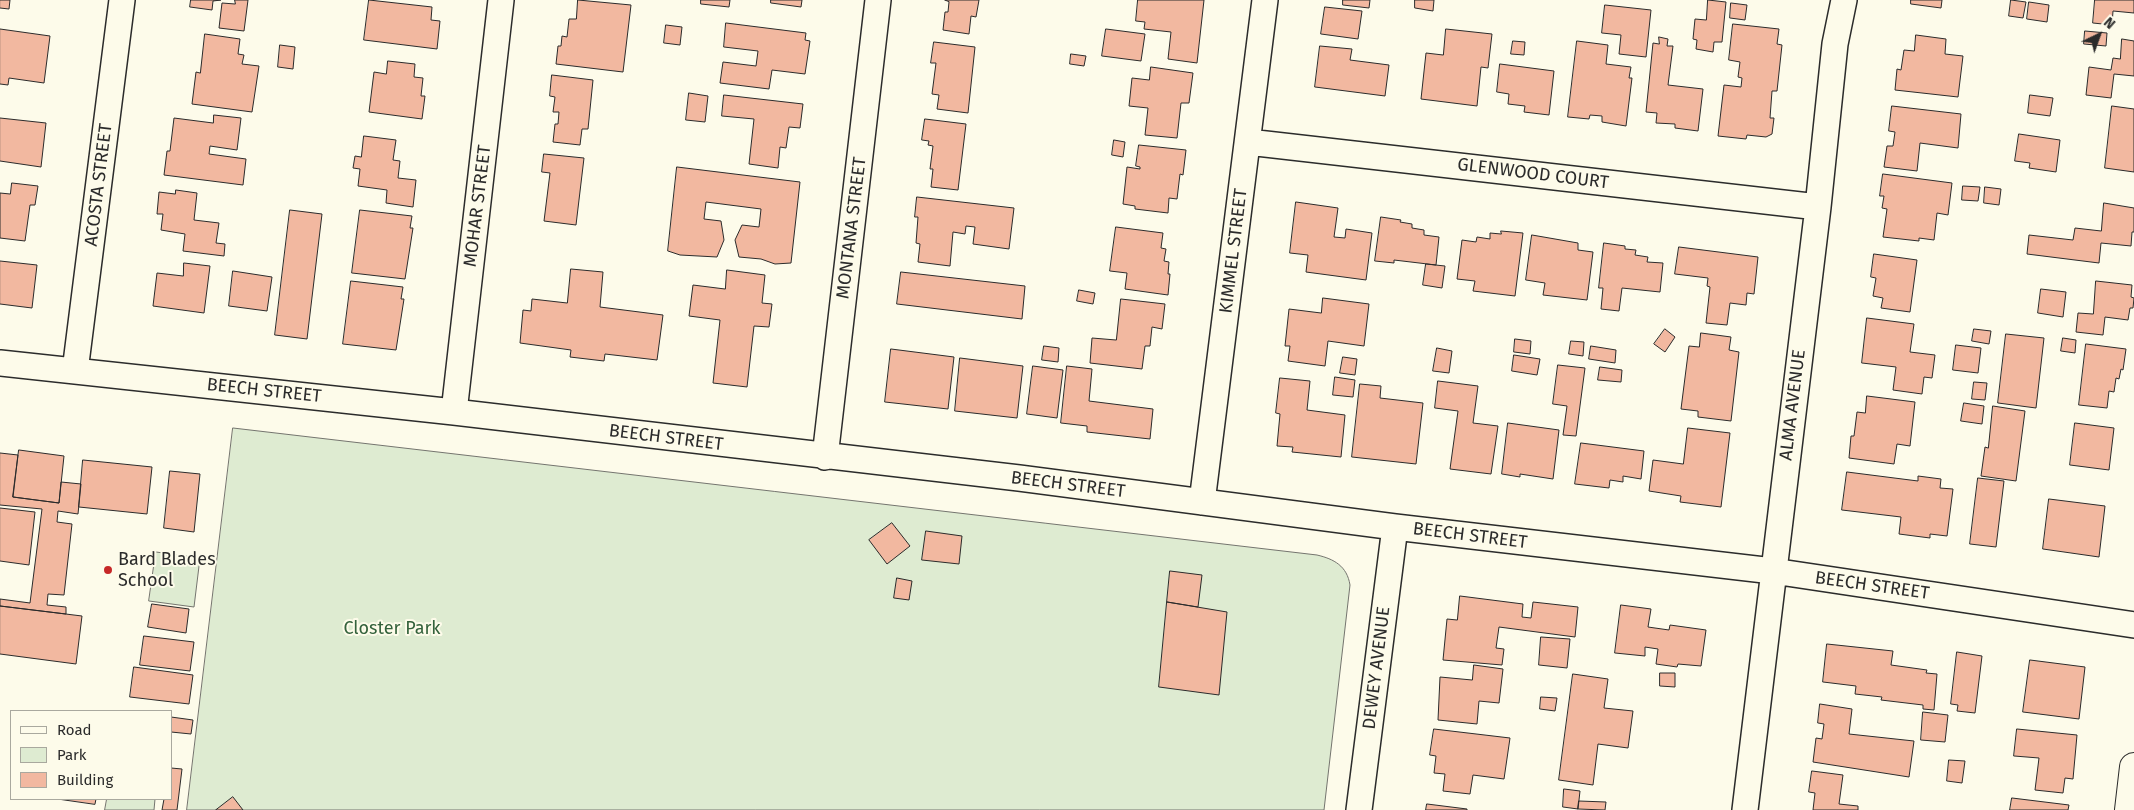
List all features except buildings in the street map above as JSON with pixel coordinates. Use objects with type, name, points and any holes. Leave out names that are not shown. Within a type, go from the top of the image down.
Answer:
[{"type":"street","name":"ACOSTA STREET","points":[[75,371],[122,0]]},
{"type":"street","name":"MOHAR STREET","points":[[454,412],[502,0]]},
{"type":"street","name":"MONTANA STREET","points":[[825,457],[878,0]]},
{"type":"street","name":"KIMMEL STREET","points":[[1202,502],[1265,0]]},
{"type":"street","name":"ALMA AVENUE","points":[[1745,810],[1818,207],[1835,44],[1844,0]]},
{"type":"street","name":"GLENWOOD COURT","points":[[1248,142],[1818,207]]},
{"type":"street","name":"BEECH STREET","points":[[0,363],[454,412],[825,457],[1019,478],[1395,527],[1773,571],[2134,625]]},
{"type":"street","name":"DEWEY AVENUE","points":[[1359,810],[1395,527]]},
{"type":"street","points":[[2129,810],[2134,767]]},
{"type":"green space","name":"Closter Park","points":[[233,428],[1323,557],[1334,561],[1343,568],[1350,585],[1324,810],[187,810]]},
{"type":"green space","points":[[156,552],[200,558],[194,607],[149,601]]},
{"type":"green space","points":[[107,800],[155,800],[154,810],[105,810]]},
{"type":"place","name":"Bard Blades School","points":[[108,570]]}]
